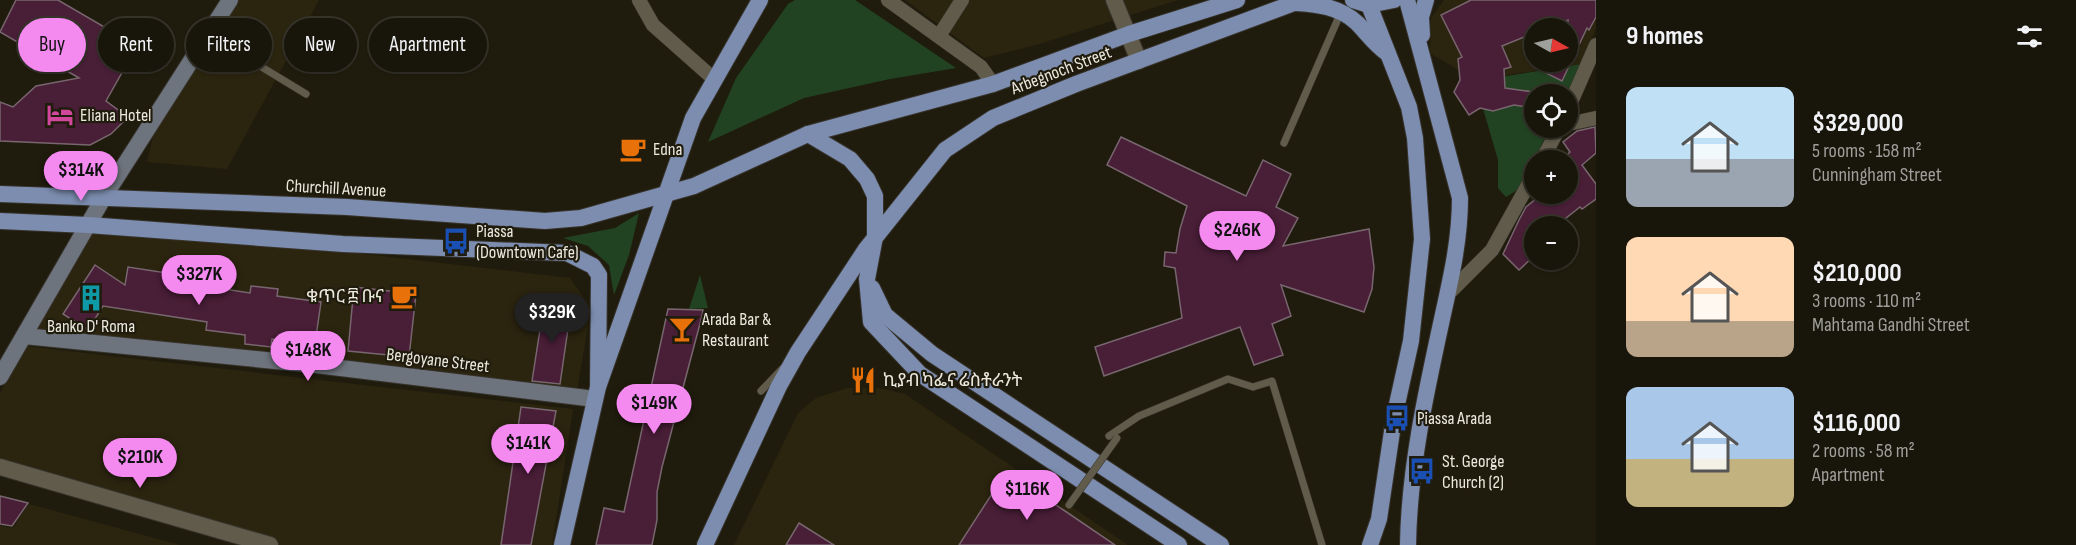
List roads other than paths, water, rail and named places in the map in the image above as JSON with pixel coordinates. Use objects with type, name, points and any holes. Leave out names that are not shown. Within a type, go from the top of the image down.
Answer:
[{"type":"main road","points":[[219,18],[230,0]]},
{"type":"main road","points":[[562,545],[597,393],[693,118],[760,0]]},
{"type":"main road","name":"Arbegnoch Street","points":[[666,194],[694,186],[808,135],[993,84],[1129,34],[1237,0]]},
{"type":"main road","points":[[1298,2],[1347,6],[1394,0]]},
{"type":"main road","points":[[1407,0],[1460,198],[1460,232],[1411,496],[1408,545]]},
{"type":"main road","points":[[1425,63],[1421,17],[1426,0]]},
{"type":"main road","name":"Arbegnoch Street","points":[[705,545],[779,386],[798,352],[874,237],[945,150],[993,118],[1298,2]]},
{"type":"main road","points":[[1369,5],[1409,107],[1415,138],[1422,239],[1411,341],[1395,418],[1379,519],[1370,545]]},
{"type":"main road","points":[[1347,6],[1355,21],[1377,46],[1389,54]]},
{"type":"main road","points":[[0,377],[104,197],[186,70]]},
{"type":"main road","points":[[808,135],[850,159],[867,179],[875,196],[874,237],[867,279],[871,322],[920,374],[1179,545]]},
{"type":"main road","name":"Churchill Avenue","points":[[0,194],[347,207],[544,222],[593,215],[666,194]]},
{"type":"main road","points":[[0,221],[88,225],[343,244],[551,251],[581,258],[593,266],[599,275],[601,290],[597,393]]},
{"type":"main road","points":[[867,279],[885,315],[932,354],[1221,545]]},
{"type":"main road","name":"Bergoyane Street","points":[[24,336],[597,393]]},
{"type":"street","points":[[639,0],[652,25],[715,80]]},
{"type":"street","points":[[888,0],[981,67],[993,84]]},
{"type":"street","points":[[939,36],[962,0]]},
{"type":"street","points":[[1114,0],[1139,61]]},
{"type":"street","points":[[1578,86],[1596,45]]},
{"type":"street","points":[[1578,122],[1596,118]]},
{"type":"street","points":[[1448,294],[1492,250],[1524,192]]},
{"type":"street","points":[[0,467],[270,545]]},
{"type":"lane","points":[[1284,143],[1347,6]]},
{"type":"lane","points":[[270,72],[306,94]]},
{"type":"lane","points":[[761,391],[798,352]]},
{"type":"lane","points":[[1067,508],[1113,437],[1139,416],[1228,379],[1253,387],[1272,381],[1322,545]]},
{"type":"place","name":"Eliana Hotel","points":[[60,115]]},
{"type":"place","name":"Edna","points":[[633,149]]},
{"type":"place","name":"Piassa (Downtown Cafe)","points":[[456,241]]},
{"type":"place","name":"ቁጥር ፰ ቡና","points":[[404,296]]},
{"type":"place","name":"Banko D' Roma","points":[[91,298]]},
{"type":"place","name":"Arada Bar & Restaurant","points":[[682,329]]},
{"type":"place","name":"ኪያብ ካፌና ሬስቶራንት","points":[[863,380]]},
{"type":"place","name":"Piassa Arada","points":[[1397,418]]},
{"type":"place","name":"St. George Church (2)","points":[[1422,471]]}]
